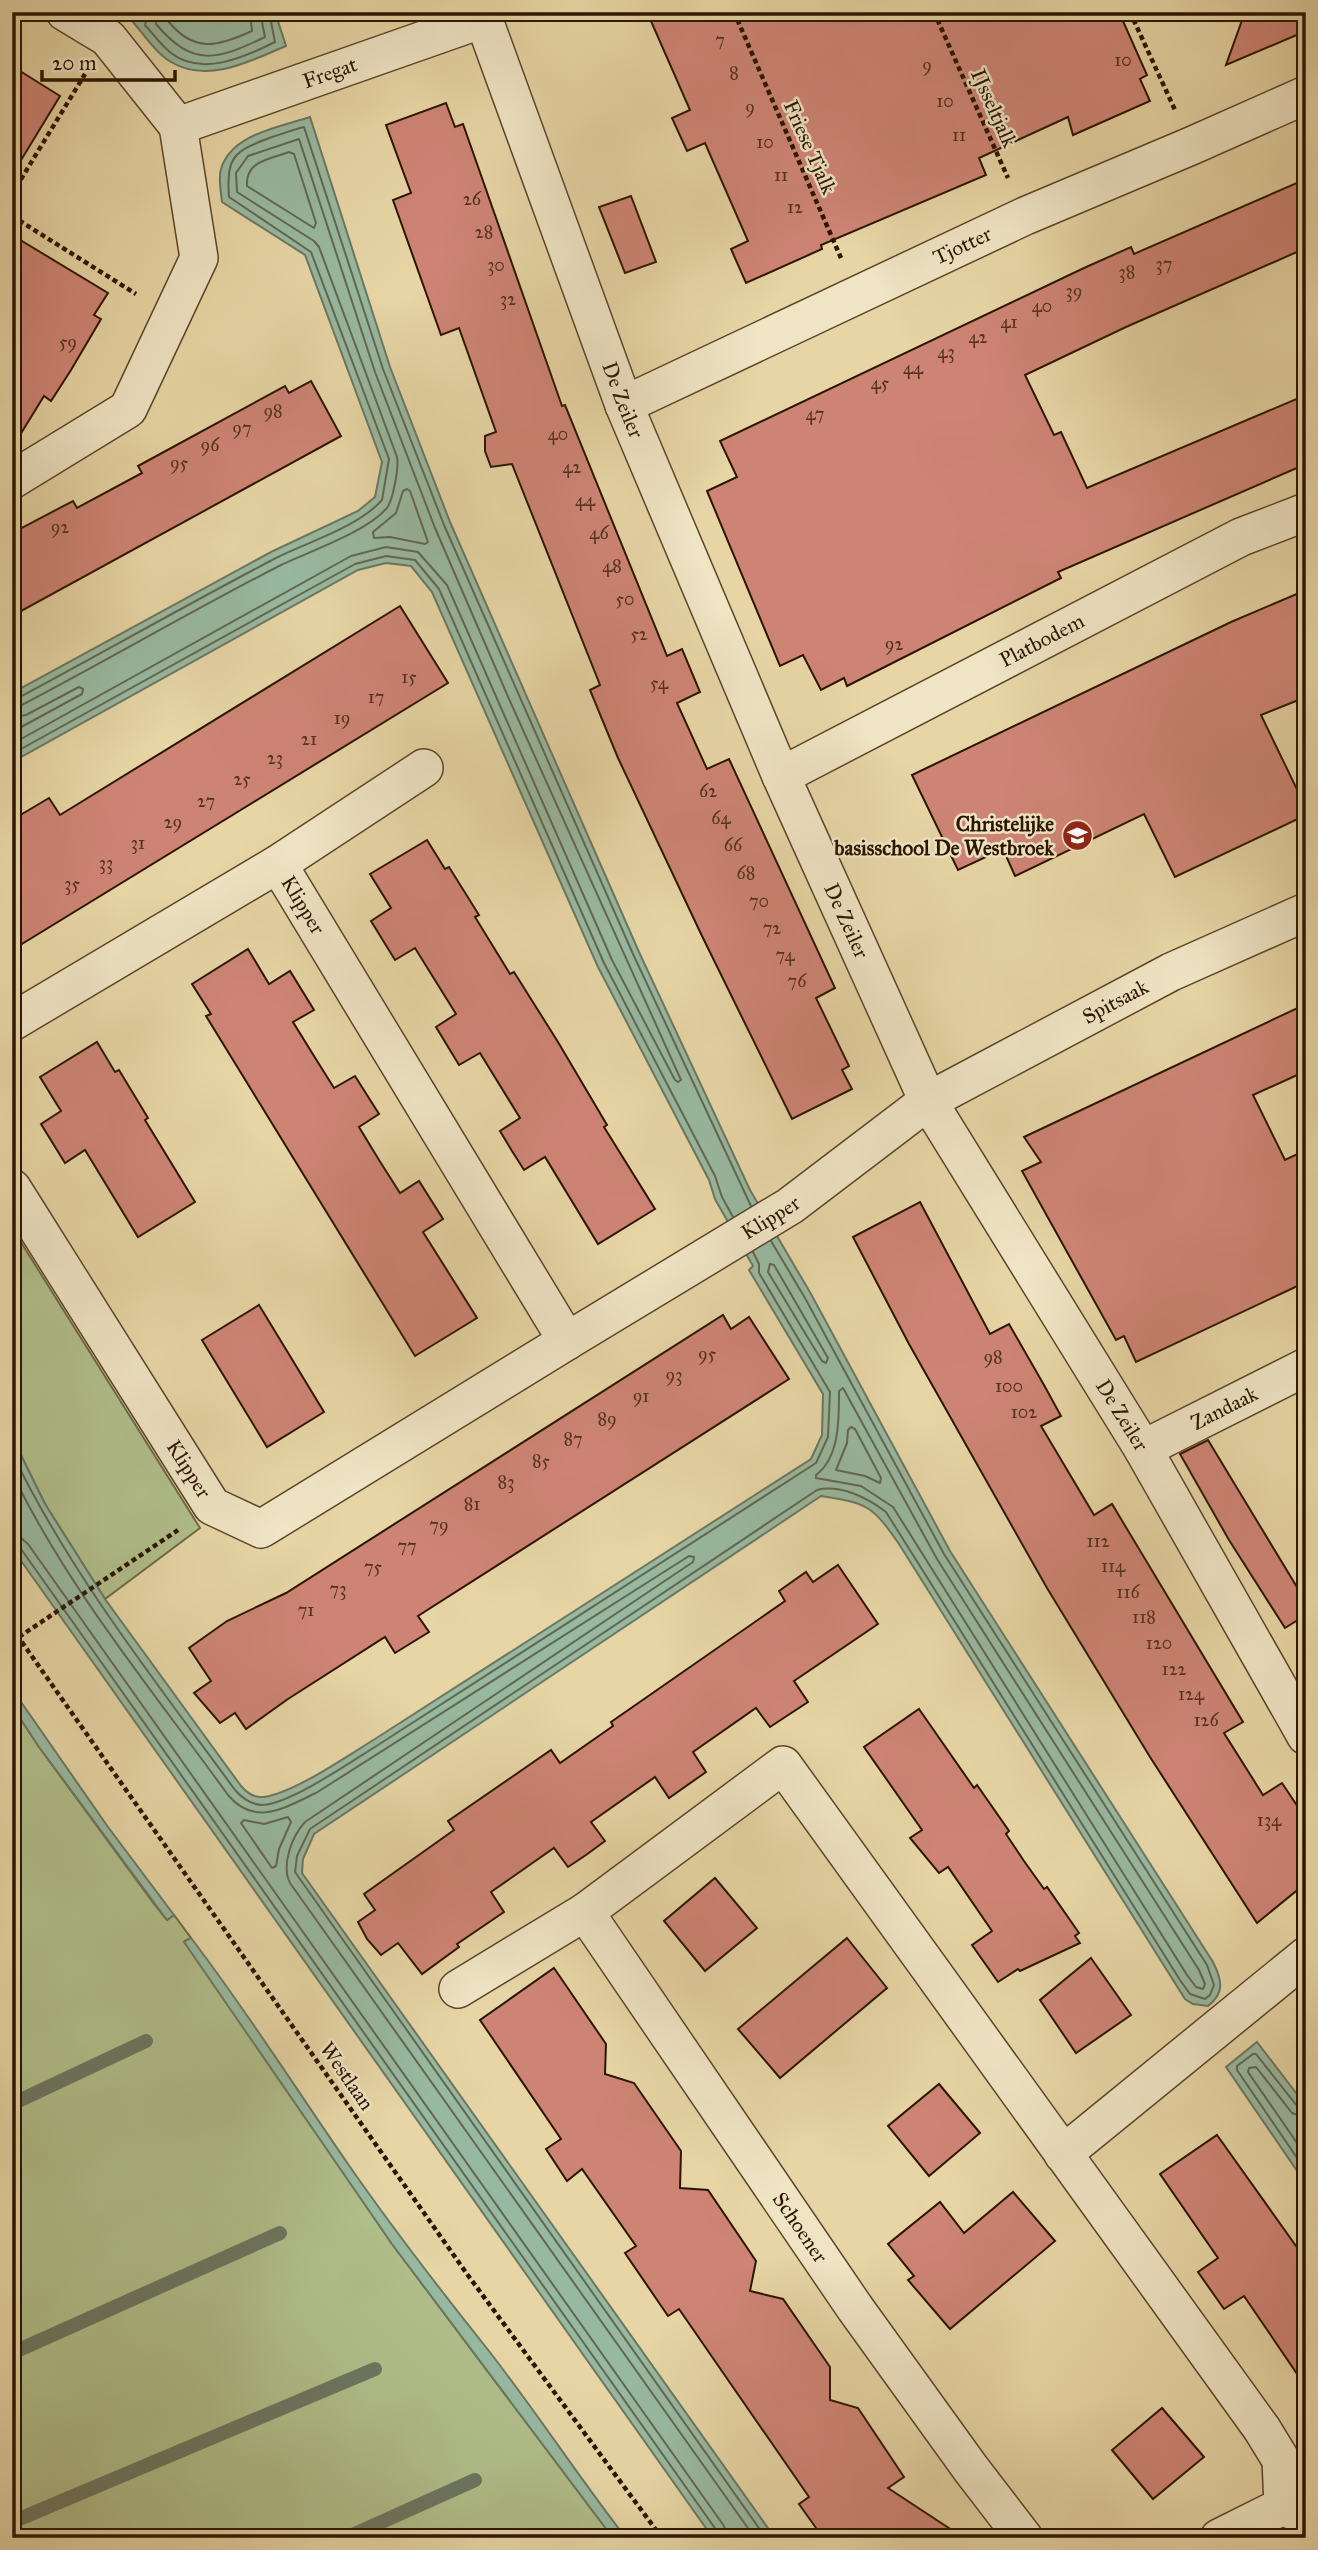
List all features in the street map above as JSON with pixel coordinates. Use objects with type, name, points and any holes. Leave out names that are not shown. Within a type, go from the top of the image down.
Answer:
[{"type":"street","points":[[12,480],[128,409],[199,258],[178,127],[108,38],[65,12]]},
{"type":"street","name":"Fregat","points":[[178,127],[482,16]]},
{"type":"street","name":"De Zeiler","points":[[482,16],[624,405],[781,776],[928,1101],[1143,1449],[1306,1736]]},
{"type":"street","name":"Tjotter","points":[[624,405],[1025,216],[1306,95]]},
{"type":"street","name":"Platbodem","points":[[781,776],[1241,537],[1306,512]]},
{"type":"street","name":"Klipper","points":[[12,1022],[278,864],[424,768]]},
{"type":"street","name":"Klipper","points":[[278,864],[567,1341]]},
{"type":"street","name":"Spitsaak","points":[[928,1101],[1171,972],[1306,912]]},
{"type":"street","name":"Klipper","points":[[12,1188],[212,1506],[261,1529],[790,1206],[928,1101]]},
{"type":"street","name":"Zandaak","points":[[1143,1449],[1306,1367]]},
{"type":"street","points":[[458,1989],[585,1912],[783,1765],[1262,2429],[1281,2460],[1295,2511],[1219,2538]]},
{"type":"street","name":"Schoener","points":[[585,1912],[855,2308],[986,2491],[1024,2538]]},
{"type":"street","points":[[1063,2154],[1306,1956]]},
{"type":"path","name":"Friese Tjalk","points":[[734,12],[857,295]]},
{"type":"path","name":"IJsseltjalk","points":[[934,12],[1025,216]]},
{"type":"path","points":[[1130,12],[1191,146]]},
{"type":"path","points":[[12,194],[108,38]]},
{"type":"path","points":[[12,216],[172,317]]},
{"type":"path","points":[[19,1637],[212,1506]]},
{"type":"path","name":"Westlaan","points":[[12,1628],[459,2262],[662,2538]]},
{"type":"shaded area","points":[[12,1228],[200,1528],[105,1599],[45,1504],[12,1437]]},
{"type":"shaded area","points":[[12,1706],[154,1904],[167,1920],[174,1915],[191,1938],[185,1941],[392,2244],[613,2538],[12,2538]]},
{"type":"water","points":[[145,12],[275,12],[286,46],[229,68],[200,71],[185,68],[160,54],[133,22]]},
{"type":"water","points":[[310,117],[390,367],[450,522],[639,952],[750,1190],[811,1294],[950,1551],[1213,1962],[1220,1980],[1217,1996],[1208,2006],[1193,2004],[1185,1999],[899,1544],[882,1521],[867,1508],[836,1498],[821,1496],[314,1834],[303,1859],[302,1873],[775,2538],[713,2538],[12,1548],[12,1437],[45,1504],[105,1599],[241,1786],[257,1797],[264,1797],[290,1789],[335,1764],[811,1459],[822,1435],[823,1394],[749,1270],[753,1266],[715,1199],[709,1180],[598,967],[432,592],[411,566],[386,563],[358,570],[12,762],[12,693],[271,552],[358,511],[375,497],[382,462],[305,255],[222,202],[220,173],[226,157],[235,148],[258,134]]},
{"type":"water","points":[[12,1689],[108,1827],[174,1915],[167,1920],[39,1747],[12,1706]]},
{"type":"water","points":[[191,1938],[381,2210],[503,2369],[626,2538],[613,2538],[392,2244],[184,1942]]},
{"type":"water","points":[[1257,2042],[1306,2106],[1306,2184],[1226,2067]]},
{"type":"building","points":[[647,12],[1119,12],[1147,75],[1140,79],[1150,101],[1073,135],[1068,117],[979,158],[986,175],[821,245],[822,249],[746,283],[731,249],[748,241],[705,143],[687,151],[672,118],[690,110]]},
{"type":"building","points":[[1245,12],[1306,12],[1306,31],[1226,65]]},
{"type":"building","points":[[12,66],[60,96],[12,175]]},
{"type":"building","points":[[446,103],[455,127],[463,124],[562,406],[565,405],[667,656],[682,649],[700,692],[677,703],[707,769],[729,759],[835,988],[816,998],[849,1066],[842,1070],[852,1089],[792,1119],[618,758],[590,690],[600,685],[512,464],[491,467],[485,451],[485,436],[496,432],[459,328],[441,335],[393,200],[411,193],[386,125]]},
{"type":"building","points":[[1306,179],[1306,248],[1126,327],[1025,375],[1054,435],[1061,432],[1087,488],[1306,395],[1306,464],[1058,572],[1061,578],[847,686],[844,678],[821,690],[803,655],[780,666],[707,491],[737,477],[720,441],[1084,268],[1131,247],[1134,254]]},
{"type":"building","points":[[631,196],[656,262],[625,273],[599,207]]},
{"type":"building","points":[[12,235],[108,293],[94,315],[101,319],[71,370],[51,401],[44,396],[12,448]]},
{"type":"building","points":[[311,381],[341,436],[12,616],[12,533],[73,501],[77,508],[142,473],[138,466],[285,386],[289,393]]},
{"type":"building","points":[[1306,590],[1306,697],[1261,715],[1306,808],[1306,815],[1175,877],[1144,814],[1015,876],[1003,849],[958,870],[912,775],[1231,622]]},
{"type":"building","points":[[400,606],[448,683],[12,950],[12,820],[49,798],[60,815]]},
{"type":"building","points":[[427,840],[445,869],[449,867],[479,915],[475,917],[510,974],[514,972],[558,1042],[607,1125],[604,1127],[655,1209],[598,1244],[545,1157],[524,1170],[512,1151],[500,1131],[520,1118],[480,1053],[459,1065],[436,1027],[456,1014],[415,948],[395,960],[371,921],[391,908],[370,874]]},
{"type":"building","points":[[248,949],[269,984],[290,971],[314,1010],[293,1022],[334,1088],[355,1076],[379,1114],[359,1127],[400,1193],[419,1181],[443,1219],[423,1232],[477,1318],[415,1356],[206,1016],[211,1014],[192,984]]},
{"type":"building","points":[[1306,1004],[1306,1071],[1253,1095],[1285,1160],[1306,1150],[1306,1282],[1136,1362],[1124,1336],[1116,1340],[1022,1171],[1041,1162],[1024,1137]]},
{"type":"building","points":[[97,1042],[115,1072],[119,1070],[148,1118],[145,1120],[195,1202],[138,1237],[85,1150],[65,1163],[41,1124],[61,1111],[40,1077]]},
{"type":"building","points":[[920,1202],[990,1334],[1009,1324],[1044,1385],[1061,1416],[1041,1426],[1094,1515],[1112,1504],[1243,1722],[1224,1733],[1263,1795],[1282,1783],[1306,1819],[1306,1883],[1257,1923],[1150,1757],[1047,1588],[909,1344],[853,1237]]},
{"type":"building","points":[[259,1305],[324,1412],[267,1447],[202,1340]]},
{"type":"building","points":[[723,1315],[731,1329],[749,1317],[789,1379],[418,1616],[429,1632],[395,1653],[385,1637],[246,1729],[235,1713],[220,1723],[194,1693],[211,1681],[189,1648],[227,1621],[286,1593]]},
{"type":"building","points":[[1208,1440],[1306,1602],[1306,1615],[1285,1628],[1229,1540],[1180,1454]]},
{"type":"building","points":[[838,1565],[878,1624],[794,1681],[808,1702],[770,1727],[756,1708],[693,1752],[706,1772],[669,1798],[655,1777],[591,1822],[605,1841],[586,1855],[568,1867],[554,1848],[491,1892],[504,1912],[457,1944],[459,1947],[422,1974],[398,1943],[381,1955],[367,1939],[358,1922],[375,1910],[364,1894],[454,1830],[448,1821],[551,1750],[560,1763],[613,1726],[611,1722],[785,1601],[779,1591],[806,1572],[813,1582]]},
{"type":"building","points":[[919,1709],[974,1788],[977,1785],[1009,1831],[1006,1834],[1024,1861],[1044,1889],[1047,1887],[1079,1933],[1075,1936],[1080,1943],[1020,1971],[1018,1969],[998,1982],[972,1945],[992,1931],[948,1867],[939,1873],[910,1838],[922,1830],[864,1747]]},
{"type":"building","points":[[715,1878],[757,1928],[705,1971],[664,1921]]},
{"type":"building","points":[[847,1938],[887,1988],[780,2078],[738,2029]]},
{"type":"building","points":[[1091,1958],[1131,2015],[1076,2053],[1040,2000]]},
{"type":"building","points":[[554,1968],[606,2044],[605,2074],[634,2083],[681,2151],[680,2188],[708,2190],[756,2261],[750,2291],[783,2299],[830,2367],[830,2400],[858,2408],[904,2477],[888,2488],[964,2538],[837,2538],[830,2529],[821,2535],[799,2504],[809,2497],[679,2309],[668,2316],[625,2253],[636,2246],[582,2169],[567,2181],[546,2149],[561,2139],[480,2020]]},
{"type":"building","points":[[939,2084],[980,2133],[929,2176],[888,2126]]},
{"type":"building","points":[[1217,2135],[1306,2260],[1306,2387],[1244,2296],[1224,2309],[1198,2272],[1218,2258],[1160,2174]]},
{"type":"building","points":[[1013,2192],[1055,2241],[950,2329],[908,2280],[914,2276],[888,2244],[940,2202],[964,2233]]},
{"type":"building","points":[[1162,2408],[1204,2457],[1153,2499],[1112,2450]]},
{"type":"waterway","points":[[12,2104],[146,2041]]},
{"type":"waterway","points":[[12,2353],[280,2233]]},
{"type":"waterway","points":[[12,2522],[375,2369]]},
{"type":"waterway","points":[[346,2538],[475,2480]]},
{"type":"place","name":"Christelijke basisschool De Westbroek","points":[[1077,836]]}]
